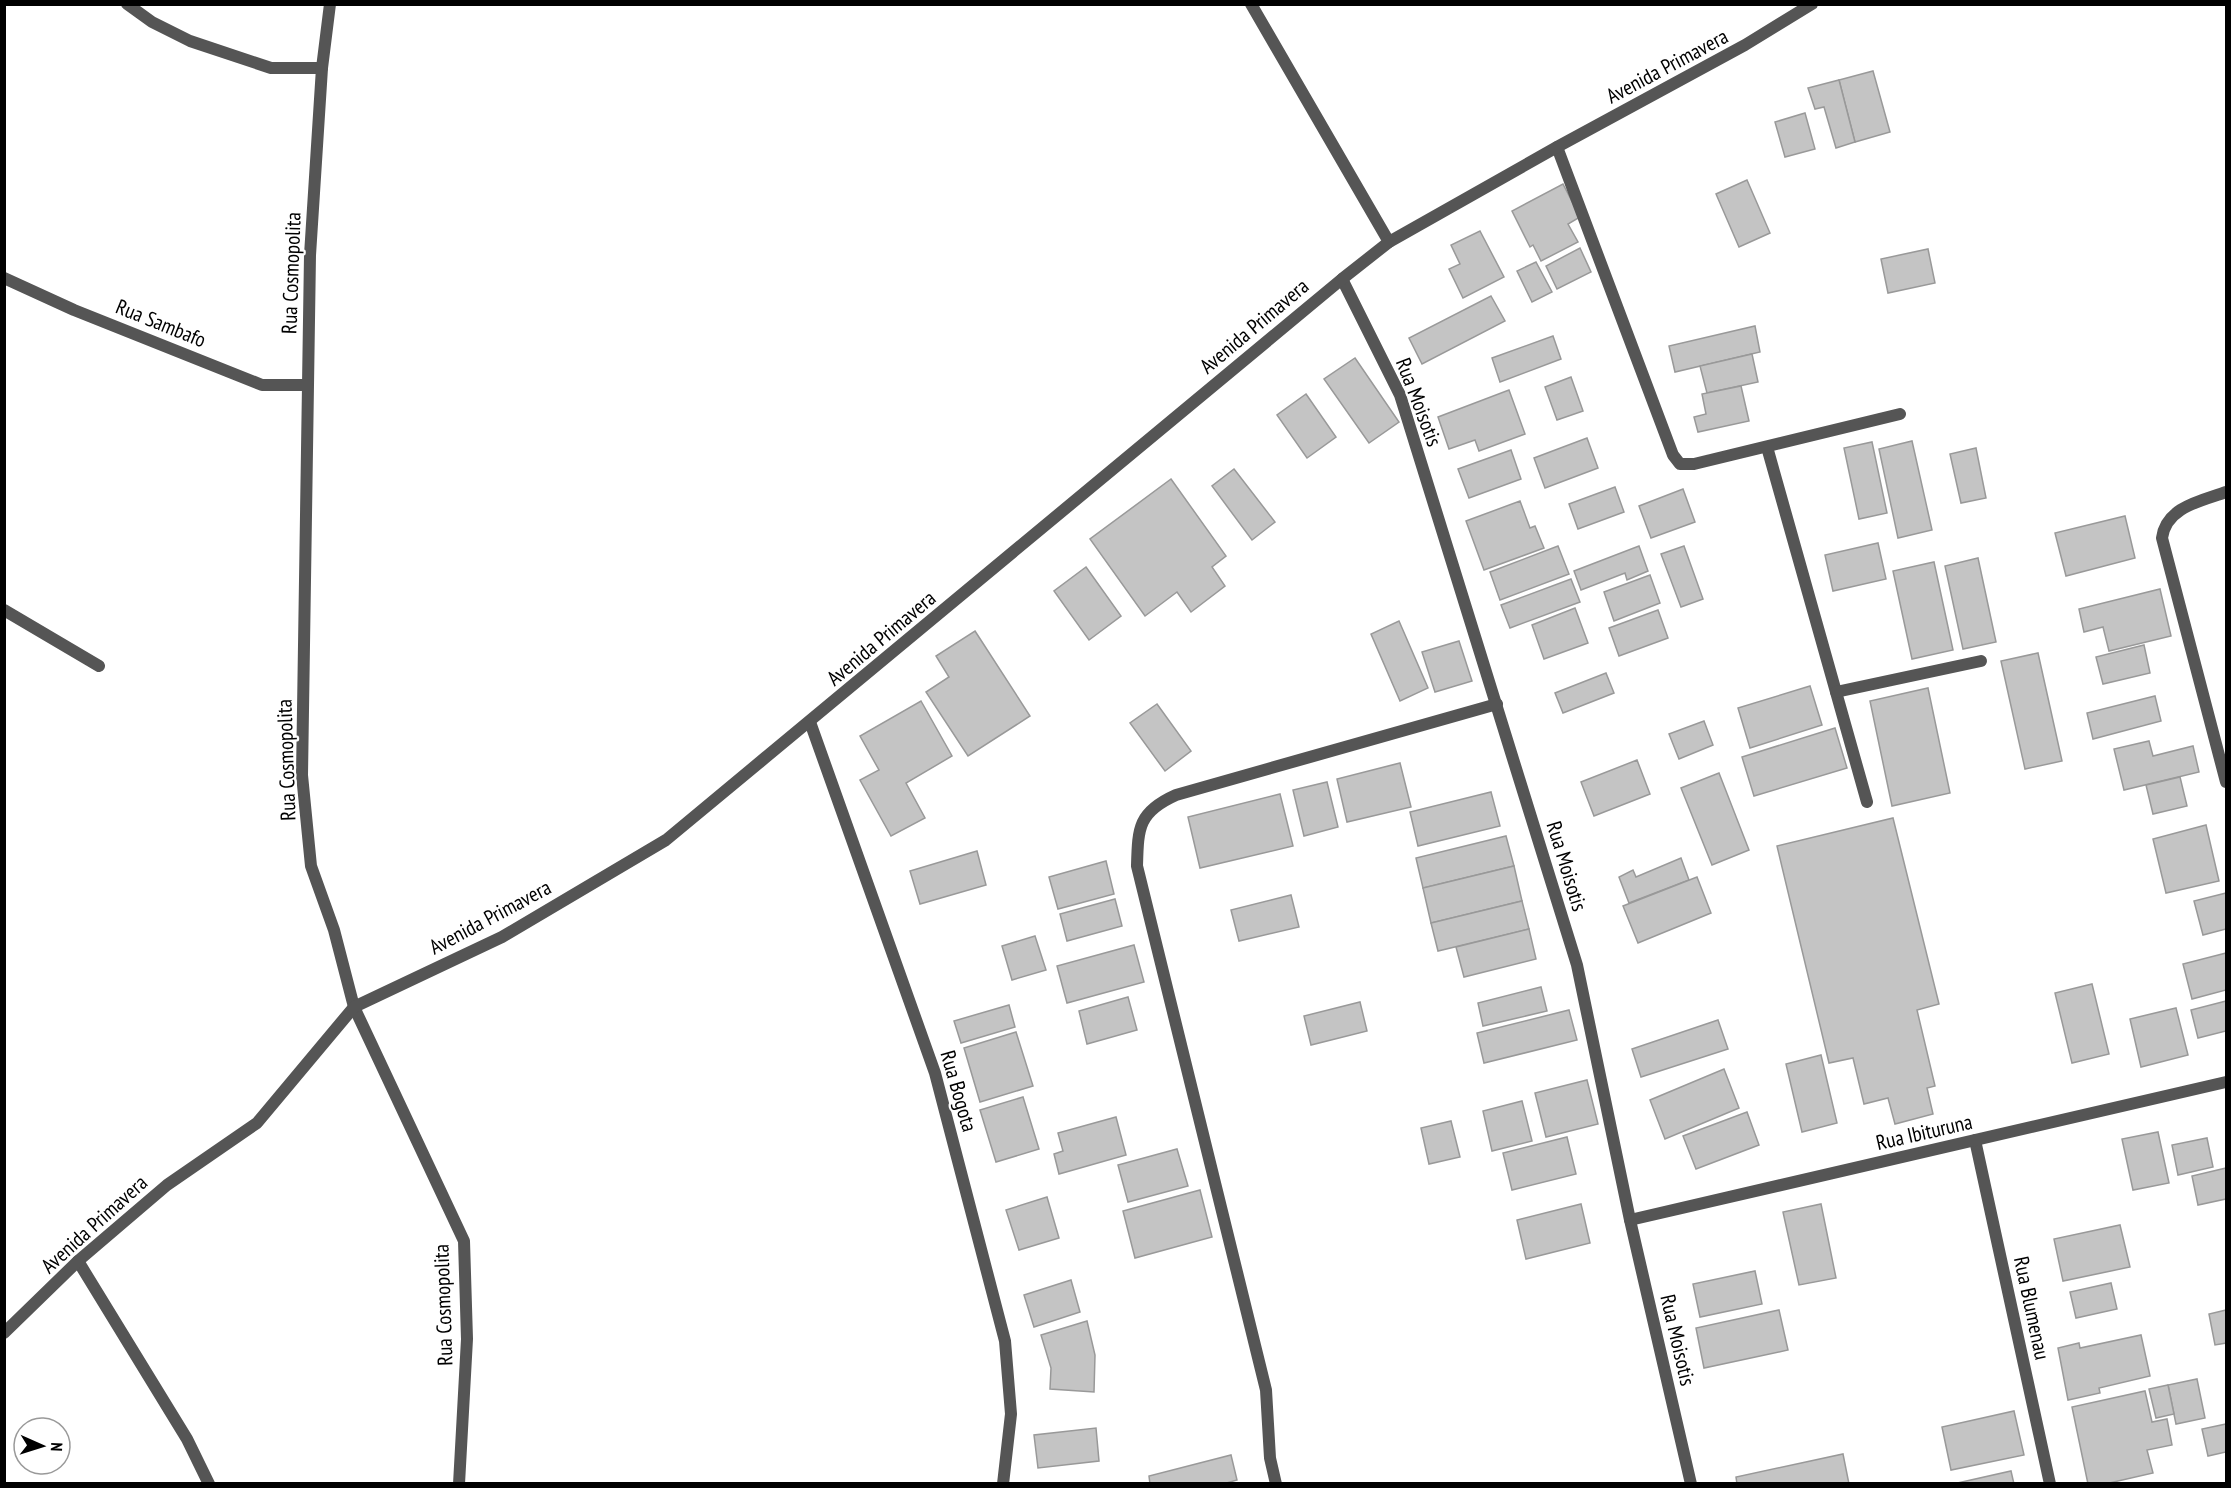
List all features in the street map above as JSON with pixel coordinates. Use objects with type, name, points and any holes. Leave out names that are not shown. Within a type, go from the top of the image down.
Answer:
[{"type":"street","points":[[127,4],[152,22],[190,41],[271,68],[322,68]]},
{"type":"street","name":"Rua Cosmopolita","points":[[330,4],[322,68],[310,255],[302,775],[311,866],[334,930],[354,1007],[464,1241],[467,1339],[459,1484]]},
{"type":"street","points":[[1251,4],[1389,242]]},
{"type":"street","name":"Avenida Primavera","points":[[4,1333],[78,1261],[167,1185],[257,1123],[354,1007],[502,937],[666,840],[1389,242],[1745,45],[1812,4]]},
{"type":"street","points":[[1557,147],[1680,464],[1694,464],[1900,414]]},
{"type":"street","name":"Rua Sambafo","points":[[4,278],[74,310],[262,385],[308,385]]},
{"type":"street","name":"Rua Moisotis","points":[[1342,279],[1400,395],[1577,965],[1630,1220],[1691,1484]]},
{"type":"street","points":[[1767,447],[1867,802]]},
{"type":"street","points":[[2226,492],[2177,512],[2168,521],[2164,530],[2164,548],[2226,782]]},
{"type":"street","points":[[4,610],[99,666]]},
{"type":"street","points":[[1836,692],[1982,661]]},
{"type":"street","points":[[1276,1484],[1270,1458],[1266,1390],[1137,866],[1138,837],[1145,816],[1159,802],[1176,795],[1497,704]]},
{"type":"street","name":"Rua Bogota","points":[[810,722],[935,1073],[1005,1341],[1011,1414],[1004,1484]]},
{"type":"street","name":"Rua Ibituruna","points":[[1630,1220],[2226,1082]]},
{"type":"street","name":"Rua Blumenau","points":[[1975,1140],[2050,1484]]},
{"type":"street","points":[[78,1261],[187,1439],[209,1484]]},
{"type":"building","points":[[1873,71],[1890,132],[1855,142],[1839,80]]},
{"type":"building","points":[[1839,80],[1855,142],[1836,148],[1824,107],[1815,109],[1808,88]]},
{"type":"building","points":[[1805,113],[1815,149],[1785,157],[1775,122]]},
{"type":"building","points":[[1747,180],[1770,233],[1739,247],[1716,194]]},
{"type":"building","points":[[1563,184],[1580,217],[1568,224],[1578,242],[1541,261],[1533,245],[1530,247],[1512,211]]},
{"type":"building","points":[[1480,231],[1504,277],[1463,298],[1449,269],[1460,264],[1451,245]]},
{"type":"building","points":[[1580,248],[1591,272],[1557,289],[1546,266]]},
{"type":"building","points":[[1928,249],[1935,283],[1888,293],[1881,259]]},
{"type":"building","points":[[1536,262],[1552,292],[1532,302],[1517,271]]},
{"type":"building","points":[[1491,296],[1505,321],[1422,364],[1409,338]]},
{"type":"building","points":[[1755,326],[1760,352],[1675,372],[1669,346]]},
{"type":"building","points":[[1553,336],[1561,359],[1500,382],[1492,358]]},
{"type":"building","points":[[1752,354],[1758,382],[1707,393],[1700,366]]},
{"type":"building","points":[[1355,358],[1399,422],[1369,443],[1324,379]]},
{"type":"building","points":[[1571,377],[1583,411],[1557,420],[1545,387]]},
{"type":"building","points":[[1741,386],[1749,421],[1698,432],[1694,417],[1706,414],[1702,394]]},
{"type":"building","points":[[1509,390],[1525,434],[1479,451],[1475,440],[1449,449],[1438,417]]},
{"type":"building","points":[[1306,394],[1336,437],[1307,458],[1277,415]]},
{"type":"building","points":[[1587,438],[1598,468],[1545,488],[1534,458]]},
{"type":"building","points":[[1912,441],[1932,530],[1898,538],[1879,449]]},
{"type":"building","points":[[1872,442],[1887,513],[1859,519],[1844,448]]},
{"type":"building","points":[[1976,448],[1986,498],[1961,503],[1950,454]]},
{"type":"building","points":[[1511,450],[1521,479],[1469,498],[1458,469]]},
{"type":"building","points":[[1234,469],[1275,522],[1252,540],[1212,486]]},
{"type":"building","points":[[1171,479],[1226,556],[1212,567],[1225,586],[1191,612],[1177,592],[1145,616],[1090,539]]},
{"type":"building","points":[[1615,487],[1624,512],[1578,529],[1569,504]]},
{"type":"building","points":[[1683,489],[1695,522],[1651,538],[1639,506]]},
{"type":"building","points":[[1520,501],[1530,528],[1535,526],[1544,548],[1484,570],[1466,521]]},
{"type":"building","points":[[2125,516],[2135,558],[2066,576],[2055,533]]},
{"type":"building","points":[[1878,543],[1886,579],[1833,591],[1825,555]]},
{"type":"building","points":[[1558,546],[1569,574],[1500,600],[1490,572]]},
{"type":"building","points":[[1639,546],[1648,571],[1627,580],[1625,573],[1581,590],[1574,571]]},
{"type":"building","points":[[1684,546],[1703,599],[1681,607],[1661,554]]},
{"type":"building","points":[[1978,558],[1996,642],[1963,649],[1945,566]]},
{"type":"building","points":[[1934,562],[1953,650],[1912,659],[1893,571]]},
{"type":"building","points":[[1086,567],[1121,616],[1089,640],[1054,591]]},
{"type":"building","points":[[1650,575],[1660,603],[1614,621],[1604,592]]},
{"type":"building","points":[[1571,579],[1580,602],[1510,628],[1501,605]]},
{"type":"building","points":[[2160,589],[2171,636],[2109,651],[2103,627],[2084,632],[2079,609]]},
{"type":"building","points":[[1575,608],[1588,643],[1544,659],[1532,625]]},
{"type":"building","points":[[1658,610],[1668,638],[1619,656],[1609,628]]},
{"type":"building","points":[[1399,621],[1428,688],[1400,701],[1371,634]]},
{"type":"building","points":[[975,631],[1030,716],[968,756],[926,692],[949,677],[936,656]]},
{"type":"building","points":[[1459,641],[1472,681],[1435,692],[1422,652]]},
{"type":"building","points":[[2144,645],[2150,673],[2103,684],[2096,657]]},
{"type":"building","points":[[2038,653],[2062,761],[2025,769],[2001,661]]},
{"type":"building","points":[[1606,673],[1614,693],[1563,713],[1555,693]]},
{"type":"building","points":[[1810,686],[1822,725],[1750,748],[1738,708]]},
{"type":"building","points":[[1928,688],[1950,793],[1892,806],[1870,701]]},
{"type":"building","points":[[2155,696],[2161,721],[2093,739],[2087,713]]},
{"type":"building","points":[[921,701],[952,756],[906,783],[925,818],[891,836],[860,780],[879,770],[860,736]]},
{"type":"building","points":[[1157,704],[1191,751],[1165,771],[1130,723]]},
{"type":"building","points":[[1704,721],[1713,745],[1679,759],[1669,734]]},
{"type":"building","points":[[1835,728],[1847,768],[1754,796],[1742,757]]},
{"type":"building","points":[[2149,741],[2153,756],[2193,746],[2199,772],[2124,790],[2114,749]]},
{"type":"building","points":[[1637,760],[1650,794],[1594,816],[1581,782]]},
{"type":"building","points":[[1400,763],[1411,807],[1347,822],[1337,779]]},
{"type":"building","points":[[1719,773],[1749,850],[1712,865],[1681,788]]},
{"type":"building","points":[[2180,777],[2187,806],[2153,814],[2146,785]]},
{"type":"building","points":[[1327,782],[1338,827],[1304,836],[1293,790]]},
{"type":"building","points":[[1491,792],[1500,826],[1418,846],[1410,812]]},
{"type":"building","points":[[1280,794],[1293,846],[1200,868],[1188,817]]},
{"type":"building","points":[[1893,818],[1939,1004],[1917,1010],[1935,1086],[1927,1088],[1933,1114],[1895,1124],[1888,1098],[1864,1104],[1853,1058],[1829,1063],[1777,846]]},
{"type":"building","points":[[2206,825],[2219,881],[2166,893],[2153,839]]},
{"type":"building","points":[[1506,836],[1514,866],[1423,888],[1416,858]]},
{"type":"building","points":[[977,851],[986,885],[920,904],[910,871]]},
{"type":"building","points":[[1681,858],[1689,880],[1629,903],[1619,877],[1633,870],[1636,877]]},
{"type":"building","points":[[1106,861],[1114,894],[1058,909],[1049,877]]},
{"type":"building","points":[[1514,866],[1522,901],[1431,923],[1423,888]]},
{"type":"building","points":[[1697,877],[1711,913],[1638,943],[1623,906]]},
{"type":"building","points":[[2226,893],[2226,929],[2203,935],[2194,901]]},
{"type":"building","points":[[1291,895],[1299,927],[1239,941],[1231,910]]},
{"type":"building","points":[[1115,899],[1122,926],[1067,941],[1060,914]]},
{"type":"building","points":[[1522,901],[1529,929],[1438,951],[1431,923]]},
{"type":"building","points":[[1529,929],[1536,959],[1464,977],[1456,947]]},
{"type":"building","points":[[1035,936],[1046,970],[1012,980],[1002,946]]},
{"type":"building","points":[[1134,945],[1144,982],[1067,1003],[1057,966]]},
{"type":"building","points":[[2226,953],[2226,990],[2192,999],[2183,964]]},
{"type":"building","points":[[2092,984],[2109,1054],[2072,1063],[2055,993]]},
{"type":"building","points":[[1541,987],[1547,1011],[1483,1026],[1478,1003]]},
{"type":"building","points":[[1128,997],[1137,1030],[1087,1044],[1079,1011]]},
{"type":"building","points":[[2226,1001],[2226,1031],[2198,1038],[2191,1010]]},
{"type":"building","points":[[1360,1002],[1367,1031],[1311,1045],[1304,1016]]},
{"type":"building","points":[[1009,1005],[1015,1027],[961,1043],[954,1021]]},
{"type":"building","points":[[2176,1008],[2188,1055],[2141,1067],[2130,1019]]},
{"type":"building","points":[[1569,1010],[1577,1040],[1484,1063],[1477,1033]]},
{"type":"building","points":[[1718,1020],[1728,1049],[1641,1077],[1632,1049]]},
{"type":"building","points":[[1016,1032],[1033,1086],[980,1102],[964,1048]]},
{"type":"building","points":[[1821,1055],[1837,1123],[1802,1132],[1786,1064]]},
{"type":"building","points":[[1724,1069],[1739,1108],[1665,1139],[1650,1100]]},
{"type":"building","points":[[1587,1080],[1598,1124],[1546,1137],[1535,1093]]},
{"type":"building","points":[[1023,1097],[1039,1149],[996,1162],[980,1110]]},
{"type":"building","points":[[1522,1101],[1532,1141],[1492,1151],[1483,1111]]},
{"type":"building","points":[[1747,1112],[1759,1145],[1696,1169],[1683,1136]]},
{"type":"building","points":[[1116,1117],[1126,1155],[1059,1174],[1054,1154],[1063,1151],[1058,1133]]},
{"type":"building","points":[[1451,1121],[1460,1157],[1429,1164],[1421,1128]]},
{"type":"building","points":[[2158,1132],[2169,1183],[2133,1190],[2122,1139]]},
{"type":"building","points":[[1567,1137],[1576,1174],[1512,1190],[1503,1153]]},
{"type":"building","points":[[2207,1138],[2213,1167],[2178,1175],[2172,1145]]},
{"type":"building","points":[[1177,1149],[1188,1186],[1128,1202],[1118,1165]]},
{"type":"building","points":[[2226,1168],[2226,1199],[2198,1205],[2192,1176]]},
{"type":"building","points":[[1200,1190],[1212,1237],[1135,1258],[1123,1211]]},
{"type":"building","points":[[1047,1197],[1059,1238],[1019,1250],[1006,1210]]},
{"type":"building","points":[[1581,1204],[1590,1243],[1526,1259],[1517,1220]]},
{"type":"building","points":[[1821,1204],[1836,1278],[1799,1285],[1783,1212]]},
{"type":"building","points":[[2120,1225],[2130,1267],[2063,1281],[2054,1239]]},
{"type":"building","points":[[1755,1271],[1762,1304],[1700,1317],[1693,1284]]},
{"type":"building","points":[[1071,1280],[1080,1312],[1034,1327],[1024,1295]]},
{"type":"building","points":[[2111,1283],[2117,1309],[2076,1318],[2070,1292]]},
{"type":"building","points":[[1779,1310],[1788,1350],[1704,1368],[1696,1328]]},
{"type":"building","points":[[2226,1310],[2226,1343],[2215,1345],[2209,1314]]},
{"type":"building","points":[[1087,1321],[1095,1355],[1094,1392],[1050,1389],[1051,1368],[1041,1335]]},
{"type":"building","points":[[2141,1335],[2150,1376],[2099,1388],[2100,1393],[2068,1400],[2058,1348],[2079,1343],[2080,1348]]},
{"type":"building","points":[[2197,1379],[2205,1418],[2176,1424],[2168,1385]]},
{"type":"building","points":[[2168,1385],[2174,1414],[2156,1418],[2149,1389]]},
{"type":"building","points":[[2145,1391],[2152,1422],[2167,1419],[2172,1445],[2147,1450],[2153,1473],[2105,1484],[2088,1484],[2072,1407]]},
{"type":"building","points":[[2014,1411],[2024,1455],[1951,1470],[1942,1427]]},
{"type":"building","points":[[2226,1424],[2226,1452],[2208,1456],[2202,1429]]},
{"type":"building","points":[[1096,1428],[1099,1461],[1038,1468],[1034,1435]]},
{"type":"building","points":[[1843,1454],[1849,1484],[1737,1484],[1736,1477]]},
{"type":"building","points":[[1231,1455],[1237,1480],[1223,1484],[1150,1484],[1149,1476]]},
{"type":"building","points":[[2011,1471],[2014,1484],[1953,1484]]}]
